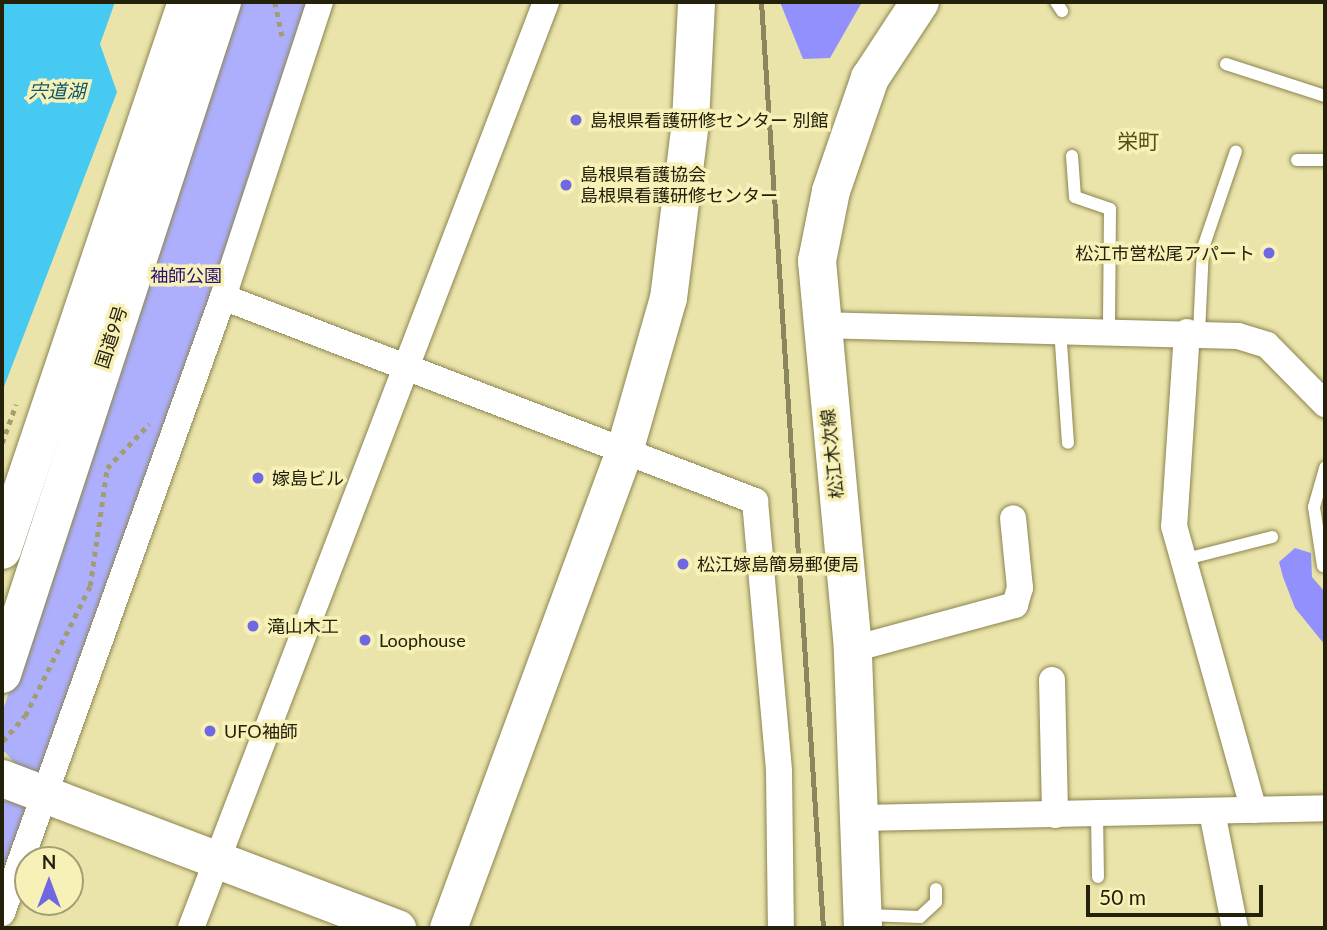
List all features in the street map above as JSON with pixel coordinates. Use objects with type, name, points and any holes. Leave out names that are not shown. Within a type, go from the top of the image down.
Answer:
[{"type":"main road","name":"国道9号","points":[[2,550],[187,2]]},
{"type":"main road","name":"国道9号","points":[[2,674],[222,2]]},
{"type":"main road","name":"松江木次線","points":[[863,922],[862,818],[853,649],[818,325],[817,261],[831,191],[870,78],[920,2]]},
{"type":"street","points":[[2,913],[48,793],[223,297],[320,2]]},
{"type":"street","points":[[191,928],[409,366],[546,2]]},
{"type":"street","points":[[448,928],[624,451],[668,298],[690,121],[696,2]]},
{"type":"street","points":[[223,297],[409,366],[755,501],[779,771],[781,928]]},
{"type":"street","points":[[818,325],[1109,329],[1193,333],[1267,345],[1325,404]]},
{"type":"street","points":[[1193,333],[1174,526],[1254,810]]},
{"type":"street","points":[[853,649],[1015,605],[1020,588],[1013,518]]},
{"type":"street","points":[[1052,680],[1055,815]]},
{"type":"street","points":[[2,778],[48,793],[397,928]]},
{"type":"street","points":[[862,818],[1325,808]]},
{"type":"street","points":[[1212,812],[1235,928]]},
{"type":"lane","points":[[1226,64],[1325,96]]},
{"type":"lane","points":[[1193,333],[1203,248],[1236,151]]},
{"type":"lane","points":[[1072,156],[1075,197],[1111,209],[1109,329]]},
{"type":"lane","points":[[1297,160],[1325,160]]},
{"type":"lane","points":[[1060,329],[1068,443]]},
{"type":"lane","points":[[1323,566],[1314,508],[1325,468]]},
{"type":"lane","points":[[1182,560],[1272,537]]},
{"type":"lane","points":[[1097,814],[1098,877]]},
{"type":"lane","points":[[863,922],[920,917],[936,902],[936,889]]},
{"type":"path","points":[[275,2],[283,41]]},
{"type":"path","points":[[3,741],[25,716],[90,586],[107,468],[154,415]]},
{"type":"green space","name":"袖師公園","points":[[242,2],[306,2],[217,285],[39,775],[18,767],[4,751],[2,713]]},
{"type":"green space","points":[[2,801],[20,801],[28,809],[2,877]]},
{"type":"shaded area","points":[[780,2],[862,2],[830,58],[803,59]]},
{"type":"shaded area","points":[[1295,548],[1311,553],[1312,577],[1325,592],[1325,645],[1295,608],[1283,577],[1279,562]]},
{"type":"water","name":"宍道湖","points":[[2,2],[115,2],[100,44],[117,92],[2,392]]},
{"type":"railway","points":[[761,2],[823,928]]},
{"type":"place","name":"島根県看護研修センター 別館","points":[[576,120]]},
{"type":"place","name":"島根県看護協会 島根県看護研修センター","points":[[566,185]]},
{"type":"place","name":"松江市営松尾アパート","points":[[1269,253]]},
{"type":"place","name":"嫁島ビル","points":[[258,478]]},
{"type":"place","name":"松江嫁島簡易郵便局","points":[[683,564]]},
{"type":"place","name":"滝山木工","points":[[253,626]]},
{"type":"place","name":"Loophouse","points":[[365,640]]},
{"type":"place","name":"UFO袖師","points":[[210,731]]},
{"type":"district","name":"栄町","points":[[1138,141]]}]
